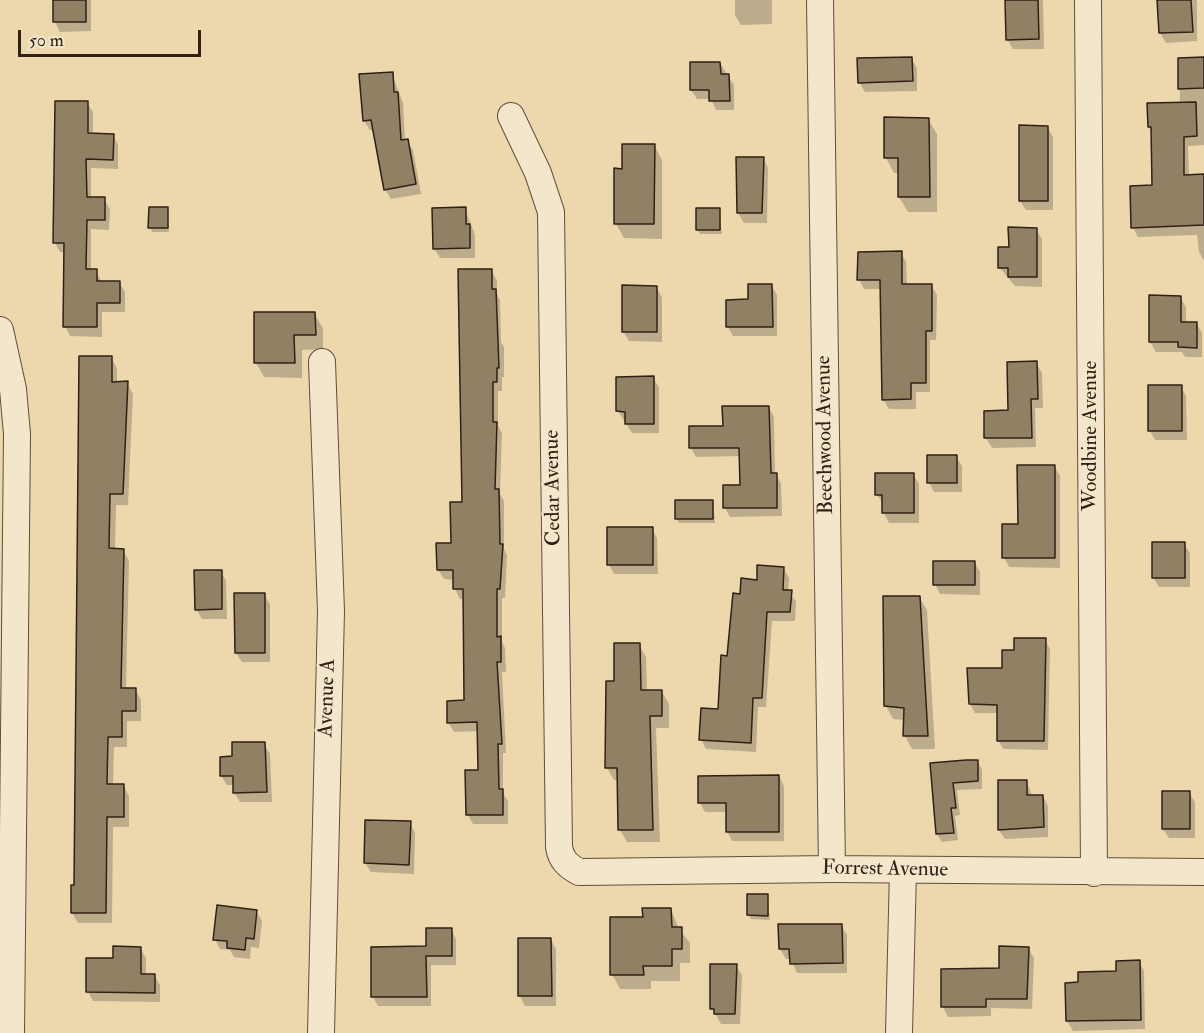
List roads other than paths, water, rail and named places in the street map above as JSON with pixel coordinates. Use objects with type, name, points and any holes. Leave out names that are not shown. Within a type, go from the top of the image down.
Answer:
[{"type":"street","name":"Beechwood Avenue","points":[[820,0],[832,869]]},
{"type":"street","name":"Woodbine Avenue","points":[[1088,0],[1094,873]]},
{"type":"street","name":"Cedar Avenue","points":[[511,116],[538,173],[551,212],[559,847],[560,855],[568,866]]},
{"type":"street","points":[[0,330],[13,389],[17,434],[8,563],[5,915],[11,1033]]},
{"type":"street","name":"Avenue A","points":[[321,1033],[331,611],[322,362]]},
{"type":"street","name":"Forrest Avenue","points":[[568,866],[579,872],[832,869],[1094,873],[1204,872]]},
{"type":"street","points":[[899,1033],[903,870]]}]
